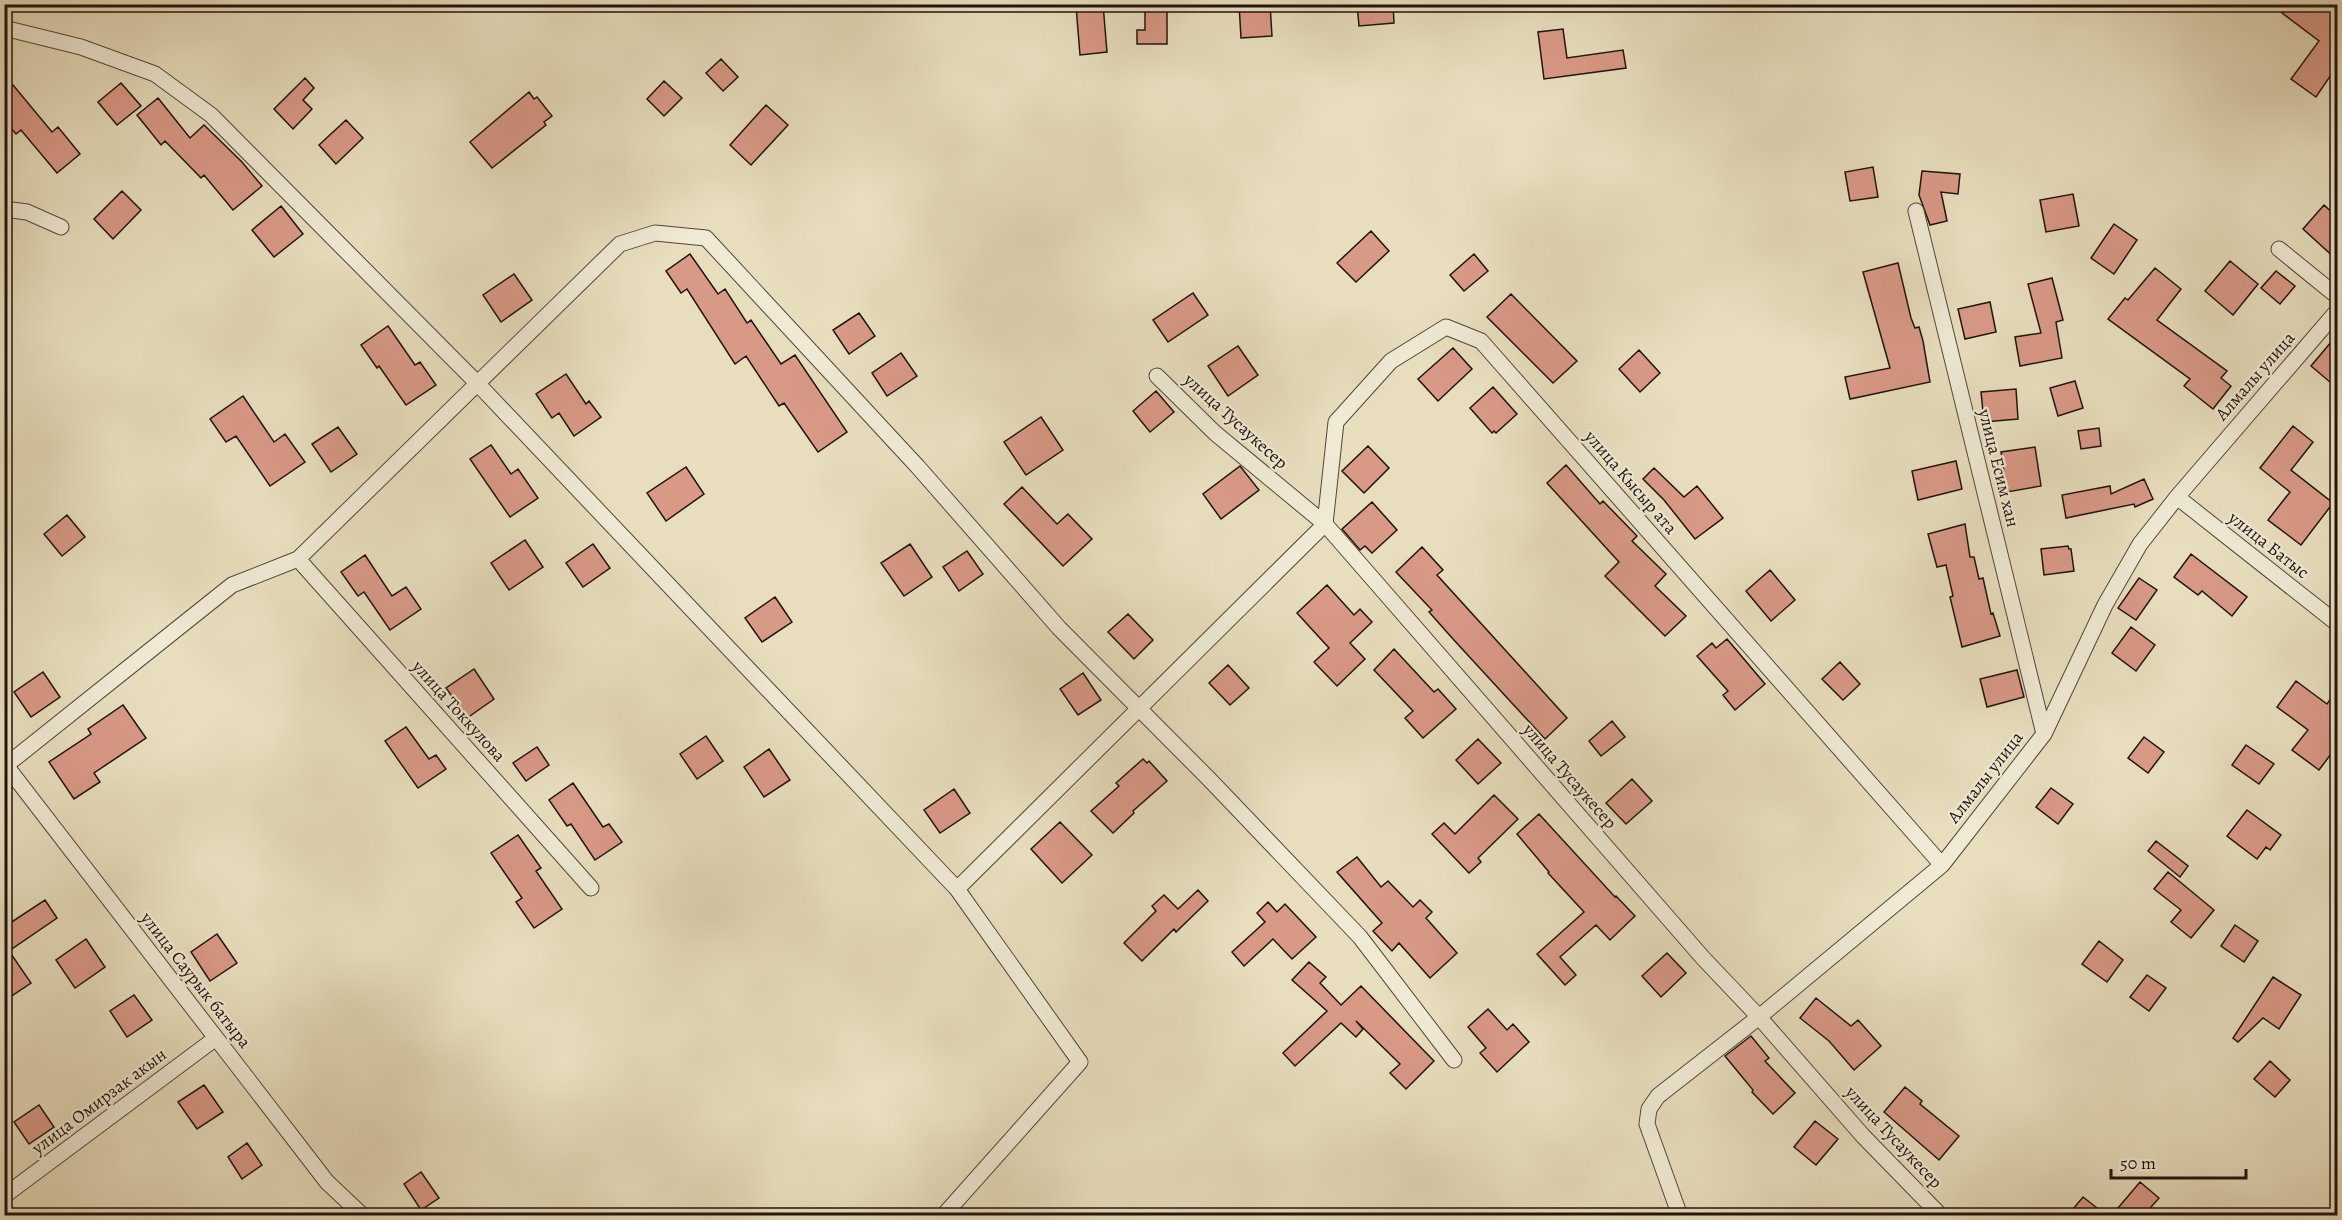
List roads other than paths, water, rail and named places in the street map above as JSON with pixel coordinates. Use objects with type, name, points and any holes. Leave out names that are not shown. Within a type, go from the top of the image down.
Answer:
[{"type":"street","points":[[4,28],[81,47],[155,74],[211,115],[477,383],[957,889],[1080,1062],[943,1215]]},
{"type":"street","points":[[4,209],[27,212],[61,227]]},
{"type":"street","name":"улица Есим хан","points":[[1916,211],[2044,734]]},
{"type":"street","points":[[5,765],[232,585],[298,559],[620,244],[655,233],[706,238],[918,467],[1059,627],[1360,938],[1454,1060]]},
{"type":"street","points":[[2279,249],[2337,297]]},
{"type":"street","name":"Алмалы улица","points":[[1680,1215],[1647,1124],[1649,1109],[1658,1096],[1759,1017],[1941,865],[2044,734],[2105,604],[2140,544],[2177,497],[2337,310]]},
{"type":"street","name":"улица Кысыр ата","points":[[1325,524],[1336,422],[1391,361],[1446,327],[1481,341],[1941,865]]},
{"type":"street","name":"улица Тусаукесер","points":[[1157,376],[1215,433],[1325,524],[1703,958],[1759,1017],[1863,1136],[1941,1215]]},
{"type":"street","name":"улица Батыс","points":[[2177,497],[2337,624]]},
{"type":"street","points":[[957,889],[1325,524]]},
{"type":"street","name":"улица Токкулова","points":[[298,559],[591,888]]},
{"type":"street","name":"улица Саурык батыра","points":[[5,765],[327,1182],[363,1215]]},
{"type":"street","name":"улица Омирзак акын","points":[[4,1196],[216,1038]]}]
